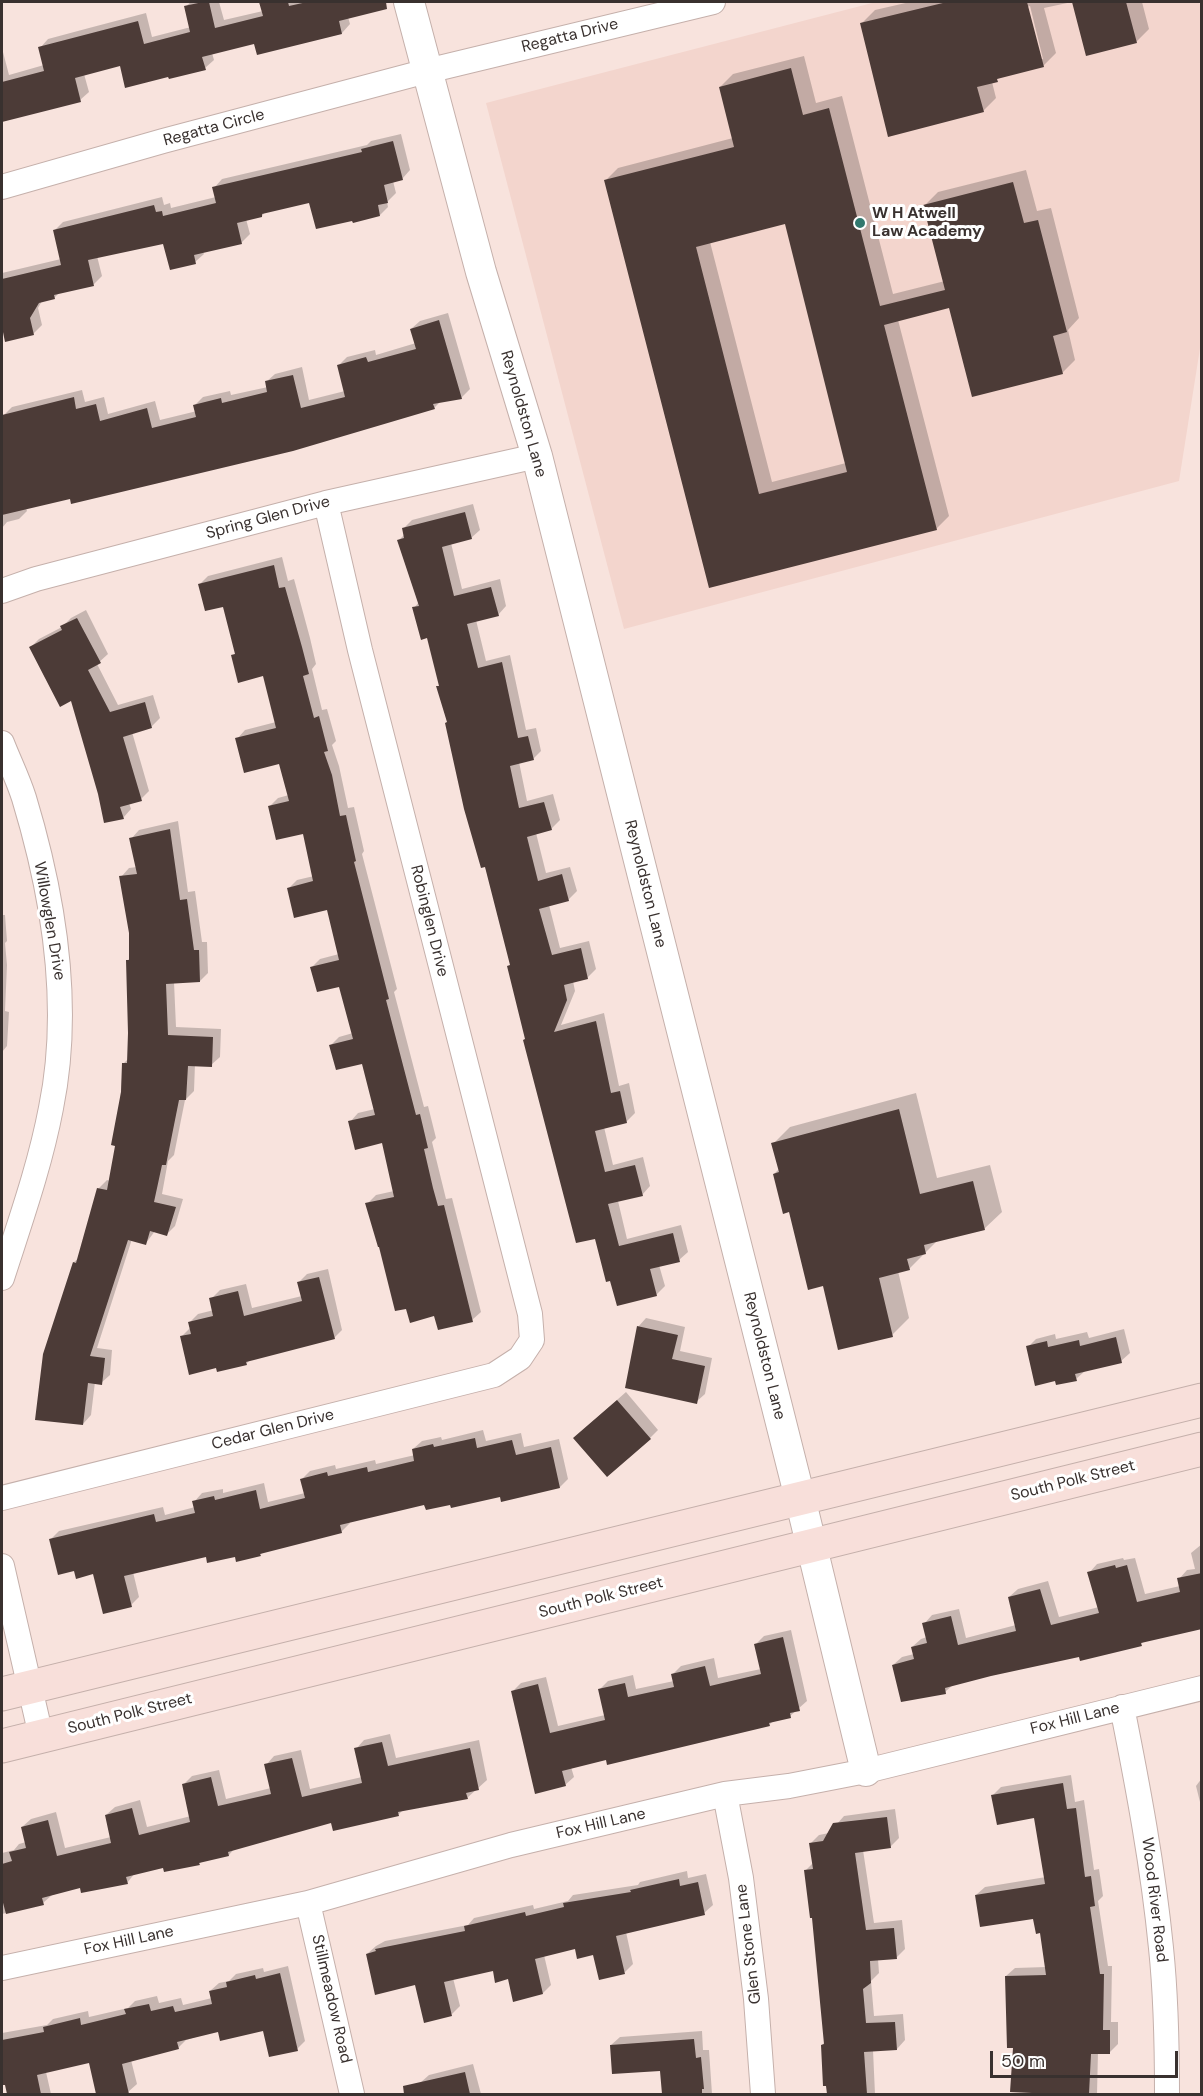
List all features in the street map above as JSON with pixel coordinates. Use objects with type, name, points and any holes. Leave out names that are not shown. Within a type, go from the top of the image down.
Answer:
[{"type":"main road","points":[[15,1691],[1202,1400]]},
{"type":"main road","name":"South Polk Street","points":[[2,1746],[1202,1449]]},
{"type":"street","name":"Reynoldston Lane","points":[[409,2],[481,272],[537,456],[800,1498],[866,1771]]},
{"type":"street","name":"Regatta Drive","points":[[427,71],[713,2]]},
{"type":"street","name":"Regatta Circle","points":[[2,187],[163,141],[427,71]]},
{"type":"street","name":"Spring Glen Drive","points":[[2,591],[36,579],[326,502],[537,456]]},
{"type":"street","name":"Robinglen Drive","points":[[326,502],[363,662],[530,1314],[532,1340]]},
{"type":"street","name":"Willowglen Drive","points":[[2,743],[23,796],[48,895],[61,982],[60,1041],[52,1107],[28,1201],[2,1278]]},
{"type":"street","name":"Cedar Glen Drive","points":[[2,1498],[494,1375],[520,1358],[532,1340]]},
{"type":"street","points":[[2,1566],[15,1691],[41,1736]]},
{"type":"street","name":"Fox Hill Lane","points":[[2,1968],[308,1903],[511,1845],[725,1794],[789,1786],[866,1771],[1202,1688]]},
{"type":"street","name":"Wood River Road","points":[[1122,1707],[1140,1796],[1161,1947],[1167,2036],[1167,2094]]},
{"type":"street","name":"Glen Stone Lane","points":[[725,1794],[741,1878],[756,1999],[763,2094]]},
{"type":"street","name":"Stillmeadow Road","points":[[308,1903],[352,2094]]},
{"type":"shaded area","name":"W H Atwell Law Academy","points":[[876,2],[1199,2],[1202,9],[1201,342],[1179,481],[624,629],[486,103]]},
{"type":"building","points":[[209,2],[215,28],[263,16],[259,2],[288,2],[289,6],[307,2],[386,2],[387,9],[339,21],[342,34],[257,55],[254,44],[202,57],[206,70],[169,79],[168,77],[125,88],[120,66],[75,78],[81,102],[2,122],[2,82],[44,71],[38,47],[138,21],[144,44],[190,32],[184,6]]},
{"type":"building","points":[[947,2],[1027,2],[1044,67],[997,79],[998,82],[977,87],[984,112],[888,137],[860,23]]},
{"type":"building","points":[[1072,2],[1126,2],[1137,43],[1086,56]]},
{"type":"building","points":[[791,68],[803,115],[829,108],[880,306],[945,290],[923,205],[1013,182],[1024,223],[1038,220],[1067,332],[1053,336],[1063,374],[972,397],[949,308],[884,325],[937,530],[709,588],[604,180],[734,147],[719,87]],"holes":[[[785,224],[847,472],[759,494],[696,247]]]},
{"type":"building","points":[[393,141],[403,180],[384,185],[388,203],[378,205],[380,216],[316,229],[309,203],[262,214],[262,217],[237,223],[242,244],[194,255],[196,264],[170,270],[163,244],[88,260],[94,286],[54,295],[55,299],[39,303],[30,318],[34,335],[5,342],[2,327],[2,279],[61,265],[53,230],[154,205],[156,212],[162,211],[163,216],[216,203],[212,187],[362,152],[361,149]]},
{"type":"building","points":[[439,320],[462,399],[433,404],[435,409],[293,451],[71,504],[70,499],[2,515],[2,415],[74,397],[76,409],[96,404],[100,421],[147,408],[152,428],[196,417],[193,405],[221,398],[222,403],[267,392],[265,381],[293,375],[301,408],[345,397],[337,365],[366,357],[368,362],[416,349],[410,329]]},
{"type":"building","points":[[465,512],[472,539],[442,547],[454,596],[491,587],[499,616],[467,624],[478,668],[502,662],[518,738],[528,736],[534,760],[510,766],[519,808],[544,802],[552,830],[527,837],[538,881],[562,874],[569,901],[539,909],[552,955],[581,948],[588,979],[564,985],[567,1000],[554,1032],[596,1021],[611,1093],[620,1091],[627,1123],[595,1131],[605,1172],[635,1165],[643,1196],[608,1204],[619,1246],[673,1233],[680,1262],[650,1269],[657,1296],[617,1306],[610,1281],[606,1282],[595,1239],[576,1243],[523,1040],[525,1039],[507,966],[510,965],[485,867],[481,868],[464,809],[427,638],[421,640],[412,607],[419,606],[397,540],[404,538],[402,528]]},
{"type":"building","points":[[274,565],[279,588],[285,587],[302,647],[309,674],[303,676],[314,718],[319,716],[328,751],[324,752],[332,775],[340,816],[346,815],[356,861],[354,862],[389,999],[386,1000],[416,1115],[420,1114],[428,1148],[424,1149],[433,1188],[438,1206],[444,1205],[473,1322],[438,1330],[434,1316],[410,1323],[406,1309],[395,1311],[365,1203],[394,1197],[382,1143],[355,1150],[348,1121],[375,1115],[362,1064],[336,1070],[329,1045],[353,1039],[339,987],[317,992],[310,967],[339,960],[327,910],[294,918],[287,888],[313,881],[303,834],[276,840],[268,806],[289,801],[279,764],[244,773],[235,738],[276,728],[263,676],[238,683],[231,655],[235,654],[223,607],[205,611],[198,584]]},
{"type":"building","points":[[77,618],[101,663],[88,670],[110,712],[145,702],[152,728],[123,737],[142,801],[120,807],[124,819],[104,823],[71,701],[60,707],[29,647],[62,630],[60,626]]},
{"type":"building","points":[[170,829],[180,900],[187,899],[194,950],[199,950],[200,982],[166,984],[168,1035],[213,1037],[212,1067],[188,1066],[186,1100],[179,1100],[166,1165],[162,1165],[154,1202],[176,1207],[167,1236],[150,1231],[146,1245],[128,1240],[90,1356],[105,1358],[102,1385],[88,1383],[83,1425],[35,1420],[43,1354],[73,1262],[76,1263],[97,1188],[107,1190],[115,1146],[111,1145],[121,1092],[122,1063],[127,1063],[128,1033],[126,960],[129,960],[129,933],[119,876],[137,874],[129,838]]},
{"type":"building","points":[[899,1109],[920,1194],[973,1181],[985,1230],[924,1245],[926,1254],[907,1259],[910,1270],[879,1278],[893,1337],[838,1350],[823,1286],[808,1290],[789,1212],[783,1214],[773,1174],[779,1172],[771,1143]]},
{"type":"building","points":[[319,1277],[335,1339],[246,1362],[247,1365],[217,1372],[216,1368],[189,1375],[180,1336],[191,1334],[188,1322],[213,1316],[209,1298],[238,1291],[244,1316],[302,1301],[297,1282]]},
{"type":"building","points":[[637,1326],[678,1335],[672,1359],[705,1366],[697,1404],[625,1388]]},
{"type":"building","points":[[1116,1337],[1122,1363],[1075,1374],[1077,1381],[1056,1385],[1055,1381],[1035,1386],[1026,1346],[1047,1341],[1048,1347],[1079,1340],[1080,1346]]},
{"type":"building","points":[[617,1400],[651,1439],[607,1477],[573,1438]]},
{"type":"building","points":[[475,1438],[477,1448],[512,1440],[516,1455],[551,1447],[560,1488],[501,1502],[500,1497],[451,1508],[450,1505],[426,1510],[424,1505],[340,1525],[342,1533],[236,1562],[235,1557],[207,1563],[206,1557],[124,1576],[132,1607],[103,1614],[93,1574],[76,1579],[74,1571],[58,1575],[49,1539],[154,1514],[156,1522],[195,1513],[192,1501],[214,1496],[215,1500],[256,1490],[260,1509],[305,1498],[300,1479],[327,1472],[328,1476],[367,1467],[368,1472],[414,1461],[412,1449],[433,1444],[434,1447]]},
{"type":"building","points":[[1115,1565],[1116,1568],[1127,1565],[1137,1602],[1180,1592],[1177,1578],[1202,1573],[1202,1629],[1141,1643],[1142,1646],[1080,1661],[1079,1657],[991,1676],[945,1688],[946,1694],[901,1702],[892,1665],[914,1659],[911,1647],[927,1643],[922,1623],[951,1616],[958,1645],[1016,1631],[1008,1597],[1040,1589],[1051,1625],[1099,1613],[1087,1572]]},
{"type":"building","points":[[783,1637],[800,1711],[790,1713],[791,1718],[769,1723],[770,1726],[607,1765],[606,1760],[562,1771],[566,1786],[535,1794],[511,1691],[538,1684],[550,1733],[605,1720],[598,1689],[625,1683],[628,1697],[674,1687],[671,1674],[705,1666],[710,1686],[761,1674],[754,1644]]},
{"type":"building","points":[[382,1742],[388,1766],[470,1748],[479,1790],[466,1793],[468,1799],[398,1812],[399,1816],[333,1831],[331,1823],[228,1852],[229,1856],[199,1863],[200,1865],[164,1872],[163,1868],[126,1877],[128,1884],[81,1893],[80,1888],[42,1898],[44,1905],[6,1914],[2,1899],[2,1864],[12,1861],[9,1852],[26,1848],[21,1827],[48,1820],[57,1856],[111,1843],[105,1815],[132,1808],[139,1835],[190,1822],[182,1784],[211,1777],[218,1806],[271,1794],[264,1764],[292,1758],[302,1797],[362,1783],[354,1748]]},
{"type":"building","points":[[1063,1783],[1067,1809],[1076,1808],[1085,1877],[1091,1876],[1095,1906],[1090,1907],[1100,1974],[1104,1974],[1103,2030],[1110,2030],[1110,2054],[1091,2054],[1089,2094],[1010,2092],[1013,2048],[1007,2048],[1005,1976],[1046,1975],[1040,1933],[1036,1934],[1033,1919],[980,1927],[975,1895],[1045,1884],[1034,1818],[997,1825],[991,1795]]},
{"type":"building","points":[[887,1817],[891,1848],[855,1853],[866,1930],[894,1928],[897,1959],[870,1961],[871,1983],[863,1989],[866,2023],[895,2022],[897,2050],[864,2052],[867,2094],[827,2094],[826,2086],[823,2086],[821,2045],[824,2044],[812,1918],[810,1918],[804,1870],[813,1869],[809,1843],[823,1841],[833,1823]]},
{"type":"building","points":[[679,1879],[680,1886],[698,1882],[705,1915],[616,1936],[625,1974],[599,1980],[593,1955],[577,1959],[575,1949],[535,1959],[543,1994],[513,2002],[508,1979],[495,1983],[493,1971],[444,1982],[452,2016],[424,2023],[415,1985],[375,1995],[366,1954],[376,1951],[375,1949],[465,1931],[464,1926],[525,1912],[526,1916],[564,1907],[563,1903],[631,1892],[630,1890]]},
{"type":"building","points":[[280,1973],[298,2051],[269,2057],[263,2031],[220,2041],[218,2032],[177,2042],[179,2049],[122,2064],[129,2094],[96,2094],[89,2063],[37,2075],[41,2094],[7,2094],[5,2085],[2,2085],[2,2040],[44,2032],[43,2027],[80,2018],[81,2025],[126,2014],[124,2009],[149,2004],[151,2011],[173,2006],[175,2012],[212,2004],[209,1991],[227,1987],[226,1982],[255,1975],[256,1979]]},
{"type":"building","points":[[694,2039],[696,2058],[701,2057],[704,2089],[702,2089],[702,2094],[662,2094],[660,2071],[612,2074],[610,2045]]},
{"type":"building","points":[[465,2072],[470,2094],[404,2094],[403,2086]]},
{"type":"place","name":"W H Atwell Law Academy","points":[[860,223]]}]
